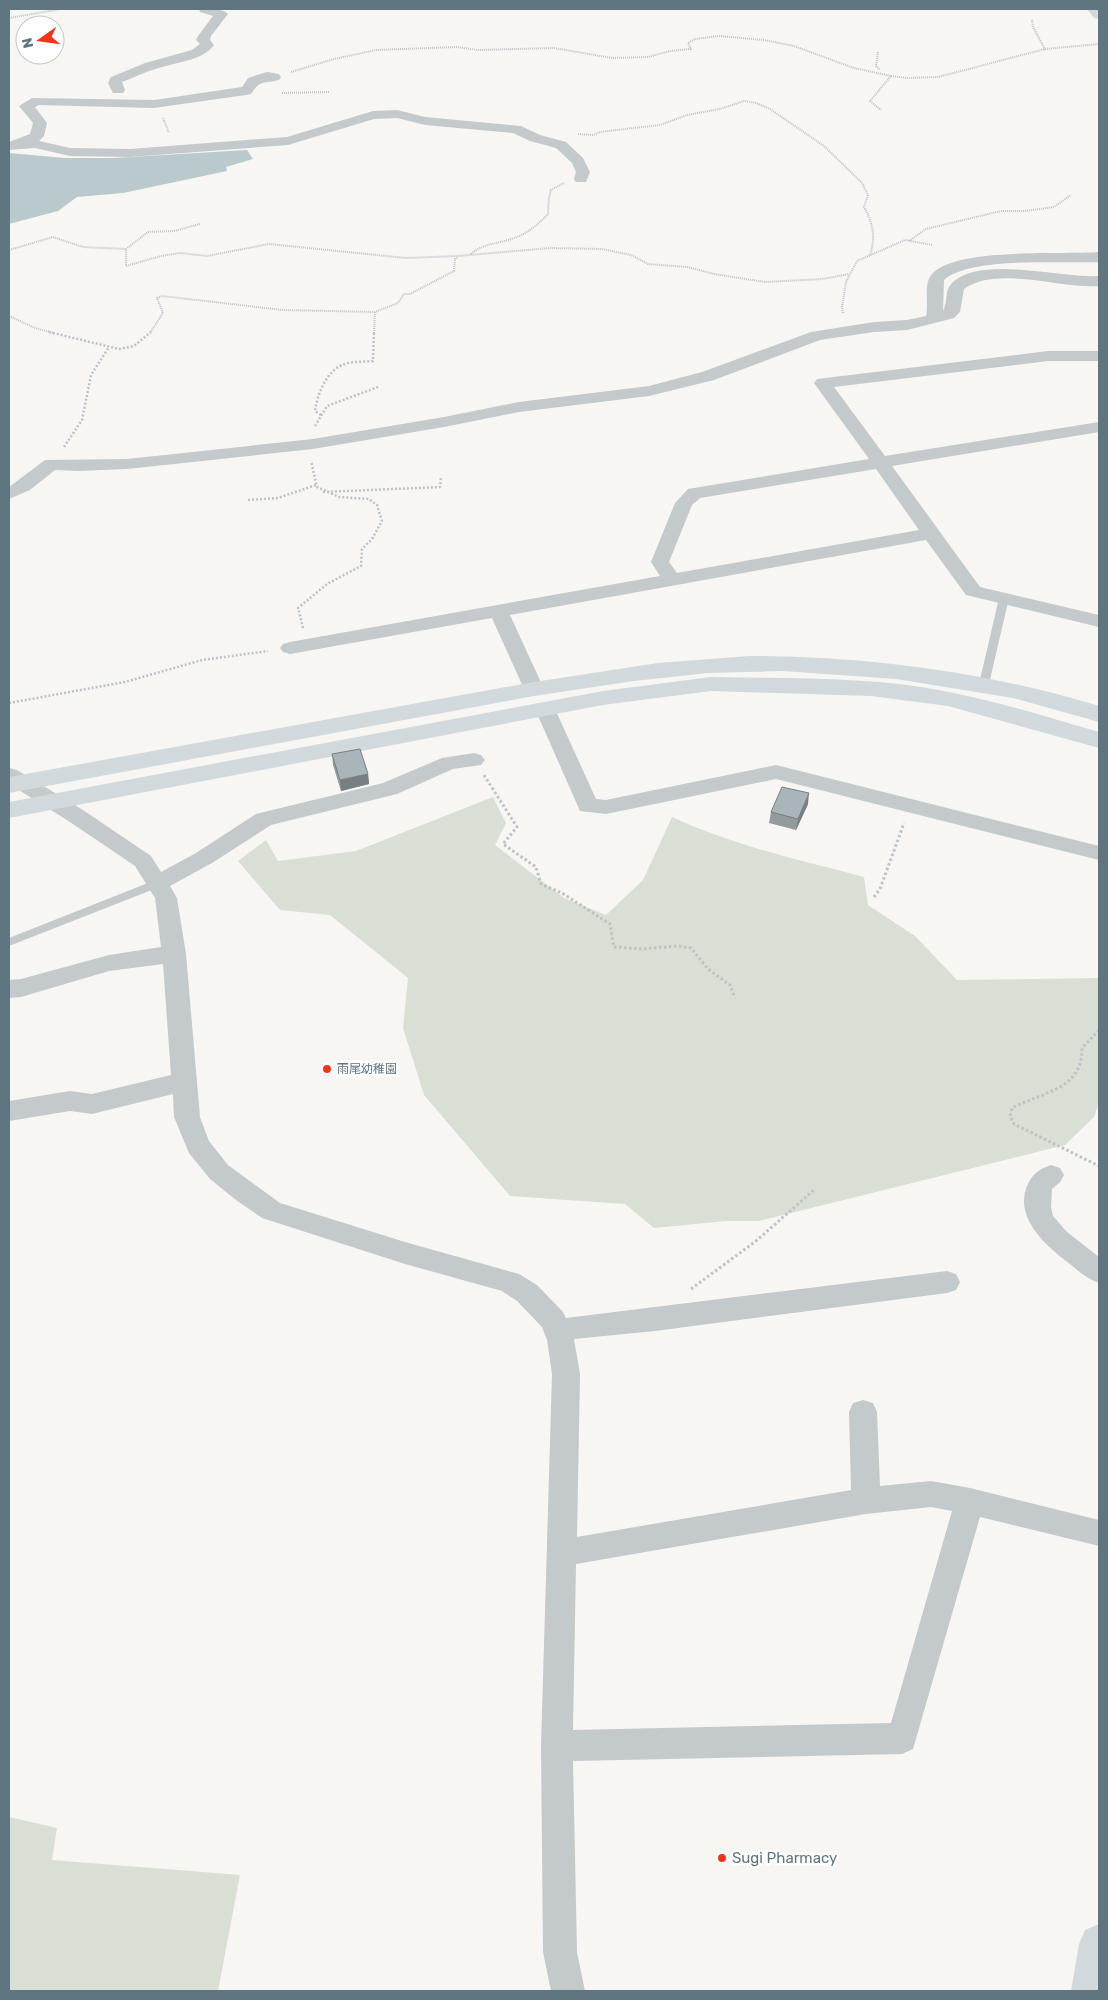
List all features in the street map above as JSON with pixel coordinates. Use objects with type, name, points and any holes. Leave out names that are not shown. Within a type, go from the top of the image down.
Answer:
[{"type":"main road","points":[[1095,9],[1099,15]]},
{"type":"main road","points":[[9,810],[540,699],[629,675],[734,664],[833,666],[984,684],[1071,705],[1099,714]]},
{"type":"main road","points":[[12,781],[540,699],[603,698],[711,684],[871,689],[948,699],[1024,718],[1099,740]]},
{"type":"main road","points":[[1091,1991],[1099,1944]]},
{"type":"street","points":[[118,90],[115,84],[116,80],[150,66],[204,49],[207,45],[202,40],[205,33],[217,23],[221,14],[205,9]]},
{"type":"street","points":[[13,146],[37,136],[40,123],[26,106],[37,101],[154,104],[246,91],[253,81],[267,76],[274,77]]},
{"type":"street","points":[[13,146],[35,144],[70,152],[130,153],[288,141],[386,113],[425,121],[511,128],[535,138],[554,142],[561,145],[578,161],[582,172],[581,179]]},
{"type":"street","points":[[933,318],[937,309],[937,280],[939,275],[954,267],[1015,258],[1099,257]]},
{"type":"street","points":[[9,494],[24,486],[51,464],[78,466],[126,464],[313,444],[444,422],[520,406],[649,392],[708,376],[805,339],[848,330],[907,325],[952,312],[955,290],[958,286],[980,275],[1012,273],[1061,280],[1099,281]]},
{"type":"street","points":[[1099,356],[1048,356],[822,383],[882,463],[973,591],[1099,621]]},
{"type":"street","points":[[672,580],[660,562],[684,503],[694,493],[1099,427]]},
{"type":"street","points":[[299,647],[932,532]]},
{"type":"street","points":[[499,612],[588,806],[606,807],[776,772],[1099,853]]},
{"type":"street","points":[[158,883],[204,858],[264,819],[389,789],[449,764],[474,760]]},
{"type":"street","points":[[12,781],[53,802],[143,861],[166,898],[174,954],[186,1117],[198,1146],[219,1172],[271,1211],[316,1226],[510,1282],[542,1306],[553,1320],[562,1340],[566,1374],[557,1746],[559,1936],[560,1952],[568,1991]]},
{"type":"street","points":[[9,989],[21,988],[109,962],[174,954]]},
{"type":"street","points":[[9,1111],[70,1101],[92,1104],[183,1082]]},
{"type":"street","points":[[1051,1175],[1044,1179],[1038,1188],[1039,1214],[1043,1223],[1061,1242],[1099,1272]]},
{"type":"street","points":[[558,1332],[573,1328],[665,1319],[948,1282]]},
{"type":"street","points":[[863,1412],[866,1500]]},
{"type":"street","points":[[561,1553],[866,1500],[931,1494],[970,1501],[1099,1533]]},
{"type":"street","points":[[557,1746],[902,1738],[970,1501]]},
{"type":"lane","points":[[984,684],[1004,598]]},
{"type":"lane","points":[[9,942],[158,883]]},
{"type":"path","points":[[9,18],[61,9]]},
{"type":"path","points":[[1032,20],[1033,27],[1045,49]]},
{"type":"path","points":[[274,77],[334,59],[376,50],[457,47],[478,50],[554,48],[612,58],[648,57],[670,51],[685,52],[691,49],[688,43],[691,40],[711,36],[784,43],[856,69],[880,71],[891,76],[910,78],[950,76],[1012,56],[1045,49],[1099,44]]},
{"type":"path","points":[[878,52],[876,66],[880,71]]},
{"type":"path","points":[[881,110],[870,101],[891,76]]},
{"type":"path","points":[[246,91],[272,93],[329,92]]},
{"type":"path","points":[[554,142],[566,136],[593,135],[600,132],[660,125],[687,115],[720,110],[744,101],[756,103],[770,109],[824,146],[862,183],[868,195],[864,207],[870,217],[875,242],[870,255]]},
{"type":"path","points":[[470,255],[477,247],[509,240],[536,228],[548,214],[548,197],[552,188],[556,184],[581,179]]},
{"type":"path","points":[[909,241],[926,229],[1001,211],[1025,211],[1054,206],[1071,195]]},
{"type":"path","points":[[9,250],[53,237],[83,247],[126,249],[148,232],[167,234],[180,232],[200,224]]},
{"type":"path","points":[[848,330],[842,307],[849,274],[857,261],[905,240],[933,245]]},
{"type":"path","points":[[126,249],[126,266],[161,256],[180,254],[207,256],[269,244],[406,258],[458,256],[550,248],[602,249],[631,255],[648,264],[688,267],[714,274],[765,282],[823,279],[849,274]]},
{"type":"path","points":[[9,316],[35,328],[109,347],[128,349],[141,344],[163,313],[157,298],[162,296],[283,310],[375,312],[398,303],[404,294],[410,294],[454,271],[455,260],[458,256]]},
{"type":"path","points":[[321,415],[315,411],[319,392],[333,369],[347,363],[373,361],[375,312]]},
{"type":"path","points":[[51,464],[82,420],[91,375],[109,347]]},
{"type":"path","points":[[9,703],[119,683],[202,660],[299,647],[298,608],[324,586],[361,566],[362,549],[372,539],[382,521],[378,506],[373,501],[323,492],[316,485],[310,455],[314,430],[321,415],[328,406],[378,387]]},
{"type":"path","points":[[323,492],[440,486],[441,477]]},
{"type":"path","points":[[248,500],[278,498],[316,485]]},
{"type":"path","points":[[474,760],[517,827],[503,844],[536,867],[541,884],[562,893],[610,924],[614,947],[641,949],[678,946],[690,948],[708,969],[730,986],[735,998]]},
{"type":"path","points":[[874,897],[880,889],[910,806]]},
{"type":"path","points":[[1099,1030],[1082,1048],[1082,1062],[1075,1076],[1052,1091],[1022,1102],[1012,1108],[1010,1116],[1014,1124],[1099,1166]]},
{"type":"path","points":[[665,1319],[665,1313],[669,1306],[756,1241],[815,1189]]},
{"type":"shaded area","points":[[247,150],[253,159],[226,167],[227,171],[123,193],[77,197],[58,211],[9,224],[9,153],[65,158],[114,158]]},
{"type":"shaded area","points":[[493,797],[506,823],[495,845],[564,898],[606,915],[643,880],[672,817],[742,844],[864,877],[868,905],[915,936],[957,980],[1099,978],[1099,1103],[1094,1117],[1065,1145],[759,1221],[726,1221],[654,1228],[625,1204],[510,1196],[424,1095],[403,1028],[408,978],[330,915],[280,910],[238,861],[266,840],[278,861],[356,851]]},
{"type":"shaded area","points":[[9,1817],[57,1828],[52,1860],[240,1875],[218,1991],[9,1991]]},
{"type":"building","points":[[360,749],[368,774],[340,780],[332,754]]},
{"type":"building","points":[[782,787],[809,793],[798,819],[771,812]]},
{"type":"place","name":"雨尾幼稚園","points":[[327,1069]]},
{"type":"place","name":"Sugi Pharmacy","points":[[722,1858]]}]
